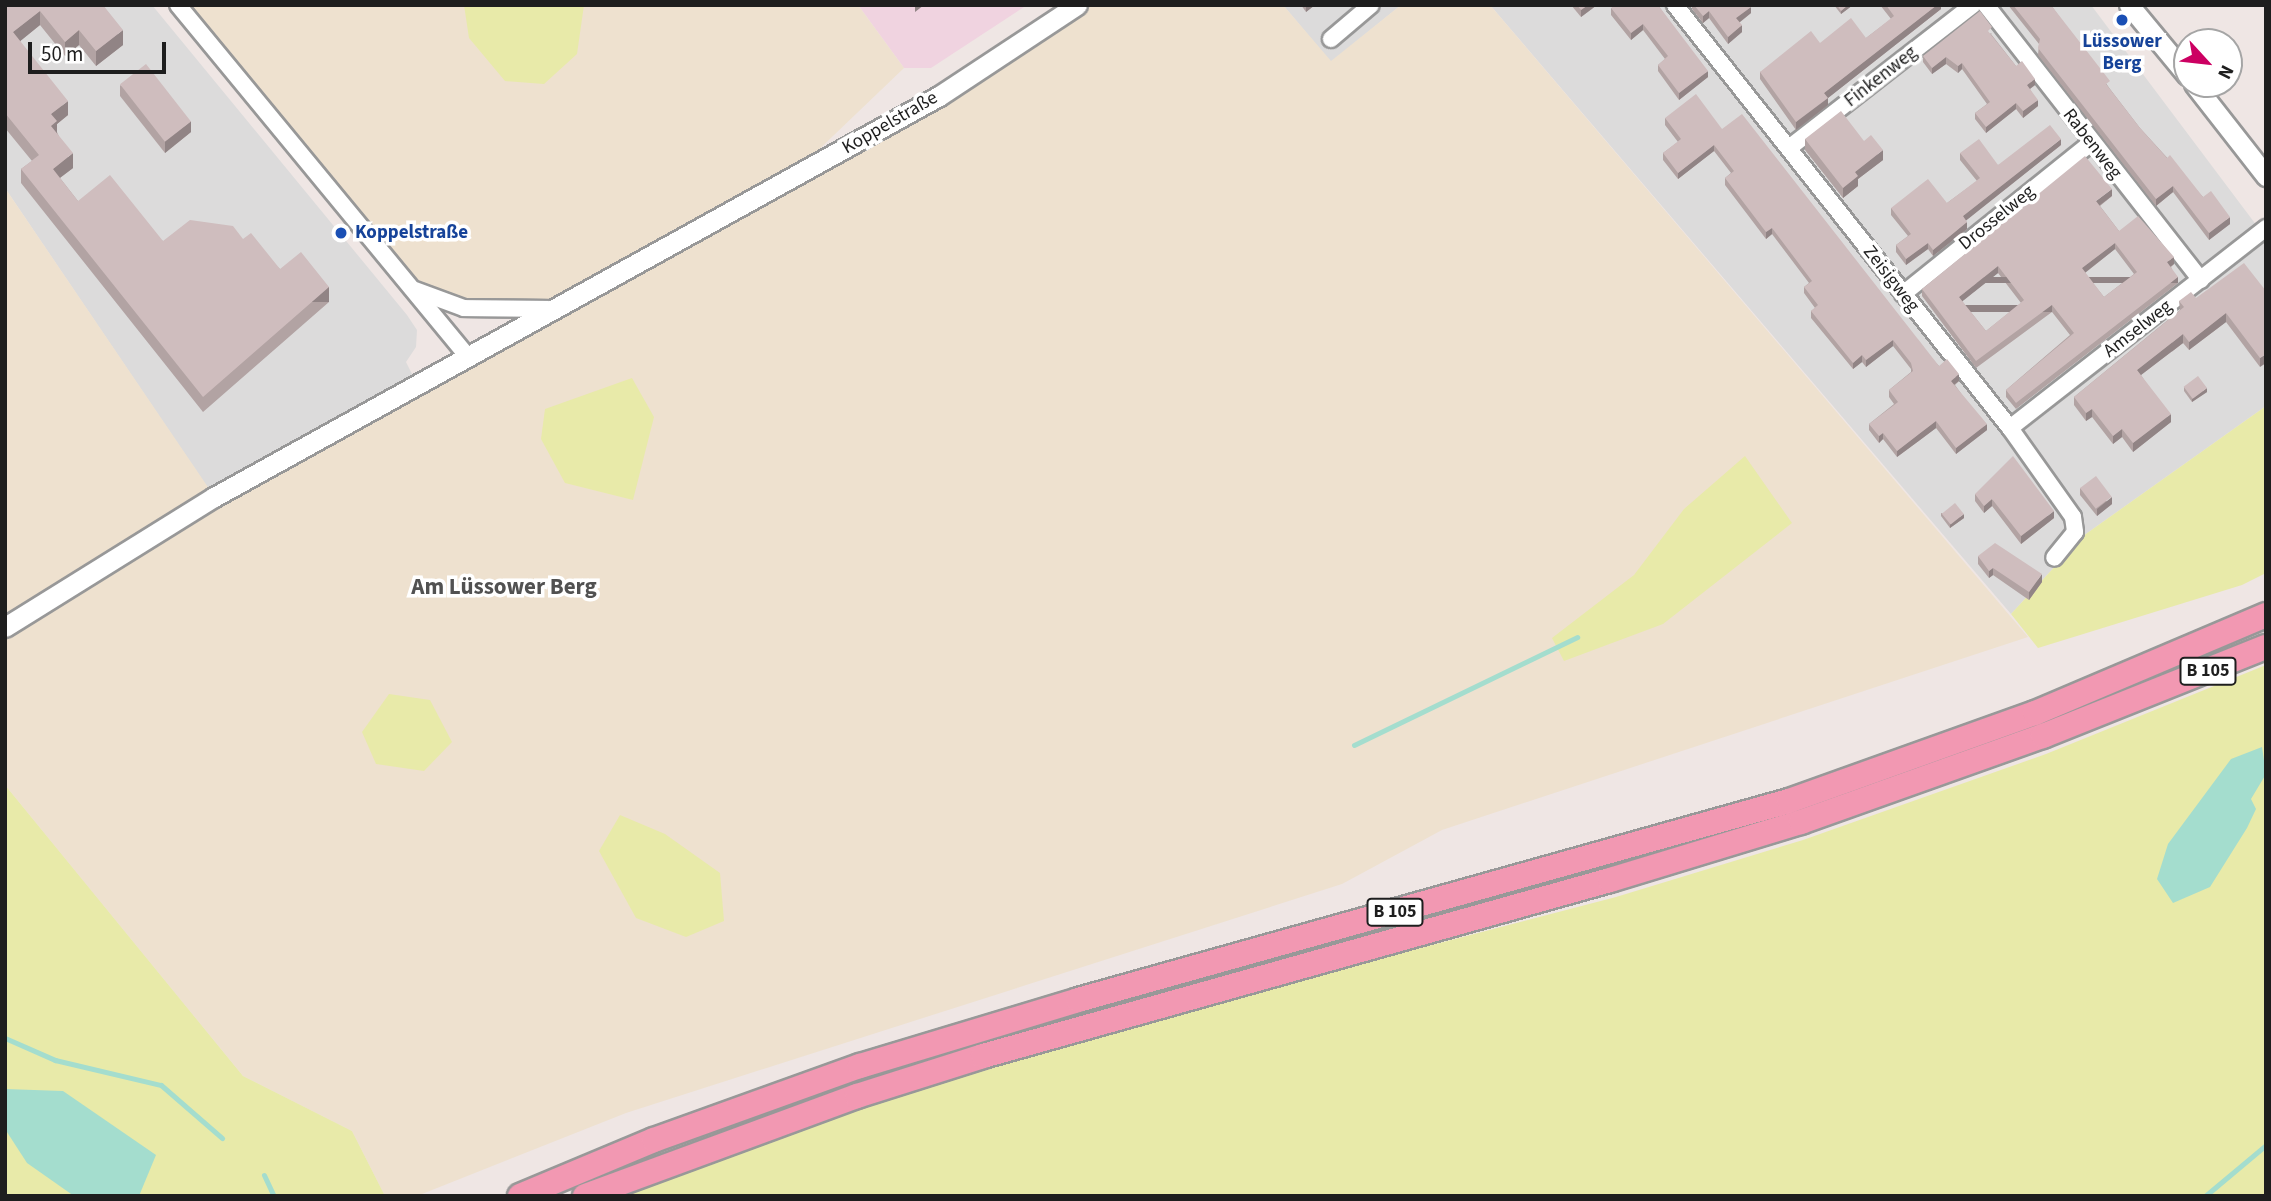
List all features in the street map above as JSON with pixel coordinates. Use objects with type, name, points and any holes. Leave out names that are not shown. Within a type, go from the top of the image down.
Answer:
[{"type":"highway","name":"B 105","points":[[520,1196],[654,1140],[872,1062],[1078,1000],[1789,801],[2035,713],[2266,615]]},
{"type":"highway","name":"B 105","points":[[585,1196],[857,1096],[983,1056],[1610,880],[1801,822],[2043,736],[2266,647]]},
{"type":"street","points":[[178,5],[467,355]]},
{"type":"street","name":"Koppelstraße","points":[[5,627],[214,497],[548,309],[939,96],[1077,5]]},
{"type":"street","points":[[1331,39],[1371,5]]},
{"type":"street","name":"Zeisigweg","points":[[1675,5],[2010,428],[2073,517],[2075,532],[2054,558]]},
{"type":"street","name":"Finkenweg","points":[[1789,148],[1973,5]]},
{"type":"street","name":"Rabenweg","points":[[1986,5],[2200,280]]},
{"type":"street","points":[[2129,5],[2173,58]]},
{"type":"street","points":[[2205,98],[2266,176]]},
{"type":"street","name":"Drosselweg","points":[[1903,294],[2091,143]]},
{"type":"street","name":"Amselweg","points":[[2010,428],[2266,228]]},
{"type":"street","points":[[412,289],[464,308],[548,309]]},
{"type":"shaded area","points":[[5,5],[152,5],[407,315],[417,330],[416,347],[406,362],[416,382],[214,497],[5,188]]},
{"type":"shaded area","points":[[178,5],[858,5],[904,68],[786,181],[1077,5],[1283,5],[1331,61],[1401,5],[1490,5],[2028,637],[1442,830],[1342,884],[626,1113],[417,1196],[385,1196],[352,1131],[243,1076],[5,785],[5,188],[214,496],[547,310],[497,309],[412,289]]},
{"type":"shaded area","points":[[464,5],[584,5],[577,54],[544,84],[505,81],[469,38]]},
{"type":"shaded area","points":[[858,5],[1027,5],[931,68],[904,68]]},
{"type":"shaded area","points":[[1283,5],[1401,5],[1331,62]]},
{"type":"shaded area","points":[[1490,5],[2091,5],[2266,238],[2266,406],[2083,536],[2011,614]]},
{"type":"shaded area","points":[[632,378],[654,417],[633,500],[565,483],[541,439],[545,409]]},
{"type":"shaded area","points":[[2266,406],[2266,573],[2242,585],[2038,648],[2011,614],[2083,536]]},
{"type":"shaded area","points":[[1745,456],[1792,523],[1663,624],[1564,661],[1552,638],[1634,575],[1684,509]]},
{"type":"shaded area","points":[[2266,665],[2266,1196],[621,1196],[861,1109],[1110,1029],[1616,897],[1803,840],[2046,754]]},
{"type":"shaded area","points":[[389,694],[430,700],[452,742],[424,771],[376,764],[362,732]]},
{"type":"shaded area","points":[[2262,747],[2266,774],[2251,799],[2256,809],[2247,828],[2210,887],[2173,903],[2157,879],[2168,844],[2231,759]]},
{"type":"shaded area","points":[[5,785],[243,1076],[352,1131],[385,1196],[5,1196]]},
{"type":"shaded area","points":[[620,815],[665,834],[720,873],[724,921],[686,937],[636,918],[599,851]]},
{"type":"shaded area","points":[[5,1089],[63,1091],[156,1155],[139,1196],[74,1196],[27,1163],[5,1129]]},
{"type":"building","points":[[5,5],[103,5],[123,30],[96,51],[79,30],[65,42],[40,11],[13,32],[68,101],[51,114],[57,121],[51,126],[73,153],[53,169],[78,201],[110,175],[163,241],[190,220],[233,226],[243,239],[251,233],[280,269],[301,252],[329,287],[203,397],[21,169],[39,155],[5,113]]},
{"type":"building","points":[[1615,5],[1658,5],[1708,71],[1679,93],[1658,65],[1668,56],[1643,24],[1631,33],[1611,8]]},
{"type":"building","points":[[1694,5],[1751,7],[1736,18],[1742,25],[1728,37],[1709,11],[1703,16]]},
{"type":"building","points":[[1837,5],[1848,5],[1841,11]]},
{"type":"building","points":[[1886,5],[1937,5],[1824,93],[1828,98],[1796,122],[1760,72],[1811,31],[1820,43],[1851,18],[1866,38],[1894,16]]},
{"type":"building","points":[[2013,5],[2051,5],[2110,81],[2106,84],[2140,128],[2167,158],[2170,155],[2203,197],[2211,191],[2230,217],[2209,233],[2173,186],[2156,199],[2038,48],[2040,39]]},
{"type":"building","points":[[1980,11],[1992,27],[1988,31],[2016,66],[2022,61],[2035,79],[2027,85],[2038,100],[2023,111],[2016,103],[1986,127],[1975,113],[1990,102],[1962,63],[1958,66],[1946,57],[1932,68],[1923,56]]},
{"type":"building","points":[[146,64],[191,122],[165,142],[120,84]]},
{"type":"building","points":[[1696,94],[1722,129],[1742,114],[1939,366],[1947,359],[1959,374],[1951,381],[1987,424],[1956,448],[1936,421],[1897,451],[1883,433],[1879,436],[1869,424],[1898,402],[1889,390],[1913,371],[1911,363],[1893,340],[1866,360],[1862,355],[1853,363],[1811,311],[1818,305],[1804,287],[1812,281],[1772,228],[1766,232],[1725,178],[1734,171],[1714,145],[1678,173],[1663,153],[1681,139],[1665,118]]},
{"type":"building","points":[[1841,111],[1864,141],[1871,135],[1883,150],[1855,172],[1858,176],[1843,188],[1805,139]]},
{"type":"building","points":[[2050,125],[2061,139],[1963,216],[1967,222],[1933,250],[1928,243],[1906,259],[1896,245],[1911,234],[1891,208],[1928,179],[1947,203],[1980,178],[1960,153],[1979,139],[1998,165]]},
{"type":"building","points":[[2085,156],[2112,189],[2096,201],[2119,231],[2138,216],[2174,257],[2167,262],[2178,277],[2016,403],[2006,390],[2074,333],[2052,305],[1976,361],[1922,289]],"holes":[[[2115,243],[2137,272],[2104,297],[2082,268]],[[1998,266],[2024,300],[1986,331],[1959,297]]]},
{"type":"building","points":[[2244,263],[2266,291],[2266,354],[2260,358],[2226,313],[2189,342],[2183,334],[2137,370],[2171,414],[2133,443],[2122,429],[2113,436],[2092,409],[2086,413],[2074,397],[2184,307],[2179,301],[2191,292],[2196,298]]},
{"type":"building","points":[[2198,376],[2207,388],[2193,399],[2184,387]]},
{"type":"building","points":[[2013,456],[2054,511],[2021,536],[1992,499],[1984,506],[1975,494]]},
{"type":"building","points":[[2096,476],[2112,497],[2096,509],[2080,488]]},
{"type":"building","points":[[1955,503],[1964,514],[1951,525],[1942,514]]},
{"type":"building","points":[[1995,543],[2042,574],[2029,592],[1993,568],[1989,571],[1978,556]]},
{"type":"waterway","points":[[1354,745],[1577,637]]},
{"type":"waterway","points":[[5,1038],[55,1060],[161,1085],[222,1138]]},
{"type":"waterway","points":[[2205,1196],[2266,1145]]},
{"type":"waterway","points":[[264,1175],[274,1196]]},
{"type":"place","name":"Lüssower Berg","points":[[2122,20]]},
{"type":"place","name":"Koppelstraße","points":[[341,233]]},
{"type":"district","name":"Am Lüssower Berg","points":[[504,587]]}]
